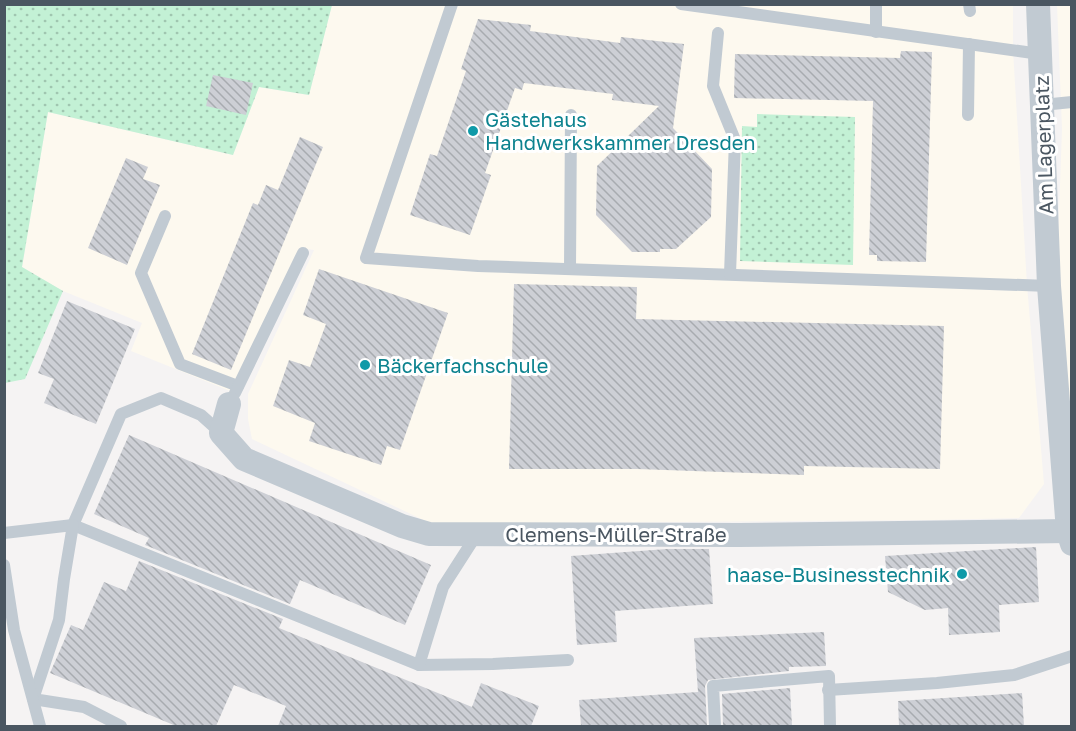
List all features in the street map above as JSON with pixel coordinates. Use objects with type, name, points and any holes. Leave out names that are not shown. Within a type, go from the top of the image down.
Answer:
[{"type":"street","name":"Am Lagerplatz","points":[[1038,4],[1042,105],[1060,289],[1070,538]]},
{"type":"street","points":[[221,433],[234,395]]},
{"type":"street","name":"Clemens-Müller-Straße","points":[[221,433],[244,459],[402,526],[429,534],[1070,538]]},
{"type":"lane","points":[[452,4],[366,258],[478,266],[730,274],[1060,289]]},
{"type":"lane","points":[[681,4],[1040,54]]},
{"type":"lane","points":[[876,4],[876,32]]},
{"type":"lane","points":[[718,33],[713,86],[735,140],[730,274]]},
{"type":"lane","points":[[968,115],[969,44]]},
{"type":"lane","points":[[1042,105],[1071,102]]},
{"type":"lane","points":[[570,268],[571,115]]},
{"type":"lane","points":[[165,216],[141,273],[180,364],[234,395],[303,253]]},
{"type":"lane","points":[[33,699],[59,620],[73,525],[121,414],[161,398],[201,415],[221,433]]},
{"type":"lane","points":[[4,533],[73,525],[419,665],[568,660]]},
{"type":"lane","points":[[419,665],[444,587],[477,534]]},
{"type":"lane","points":[[4,565],[14,630],[40,726]]},
{"type":"lane","points":[[828,690],[1014,675],[1071,656]]},
{"type":"lane","points":[[715,726],[713,686],[829,676],[830,726]]},
{"type":"lane","points":[[33,699],[84,707],[121,726]]},
{"type":"shaded area","points":[[332,5],[1013,5],[1013,50],[1027,285],[1044,484],[1019,518],[432,524],[252,439],[248,419],[248,394],[314,250],[300,248],[230,391],[131,351],[142,323],[63,291],[22,267],[48,112],[233,155],[259,87],[309,95]]},
{"type":"shaded area","points":[[1057,5],[1072,5],[1071,446],[1058,242],[1062,129]]},
{"type":"green space","points":[[5,5],[332,5],[309,95],[259,87],[233,155],[48,112],[22,267],[63,291],[25,379],[5,383]]},
{"type":"green space","points":[[757,114],[855,117],[853,265],[740,261],[742,126],[757,127]]},
{"type":"building","name":"Gästehaus Handwerkskammer Dresden","points":[[478,19],[531,25],[530,31],[620,43],[621,37],[684,44],[673,128],[712,169],[711,217],[676,249],[660,249],[660,252],[632,252],[596,215],[597,166],[659,106],[612,100],[613,94],[524,83],[522,90],[515,88],[485,173],[491,175],[470,235],[410,215],[430,154],[437,156],[466,71],[461,69]]},
{"type":"building","points":[[901,51],[932,52],[926,262],[877,261],[877,255],[869,255],[873,101],[734,98],[735,54],[900,58]]},
{"type":"building","points":[[213,75],[253,83],[246,115],[206,106]]},
{"type":"building","points":[[300,137],[323,147],[231,370],[192,354],[253,203],[258,205],[266,185],[278,190]]},
{"type":"building","points":[[126,158],[148,167],[143,179],[160,185],[127,265],[88,248]]},
{"type":"building","name":"Bäckerfachschule","points":[[319,269],[448,313],[400,450],[387,446],[381,465],[309,441],[315,423],[273,406],[289,360],[310,367],[326,324],[303,315]]},
{"type":"building","points":[[514,284],[637,287],[636,319],[944,326],[940,469],[804,466],[804,475],[637,469],[509,469]]},
{"type":"building","points":[[67,301],[135,329],[96,424],[44,403],[54,379],[38,373]]},
{"type":"building","points":[[129,435],[431,565],[405,625],[300,580],[290,604],[145,545],[149,538],[94,514]]},
{"type":"building","name":"haase-Businesstechnik","points":[[1036,547],[1039,602],[999,605],[1000,632],[949,635],[948,608],[925,610],[888,592],[885,556]]},
{"type":"building","points":[[667,549],[709,549],[713,604],[615,611],[617,642],[577,645],[571,556]]},
{"type":"building","points":[[139,561],[283,619],[279,628],[472,707],[481,683],[539,706],[531,726],[278,726],[286,706],[234,685],[216,726],[176,726],[50,673],[71,625],[83,630],[104,582],[126,591]]},
{"type":"building","points":[[824,632],[826,666],[789,667],[789,671],[708,680],[705,686],[707,726],[581,726],[579,700],[698,692],[694,638]]},
{"type":"building","points":[[790,688],[792,726],[723,726],[722,694]]},
{"type":"building","points":[[1022,693],[1024,726],[899,726],[898,701]]},
{"type":"place","name":"Gästehaus Handwerkskammer Dresden","points":[[473,131]]},
{"type":"place","name":"Bäckerfachschule","points":[[365,365]]},
{"type":"place","name":"haase-Businesstechnik","points":[[962,574]]}]
